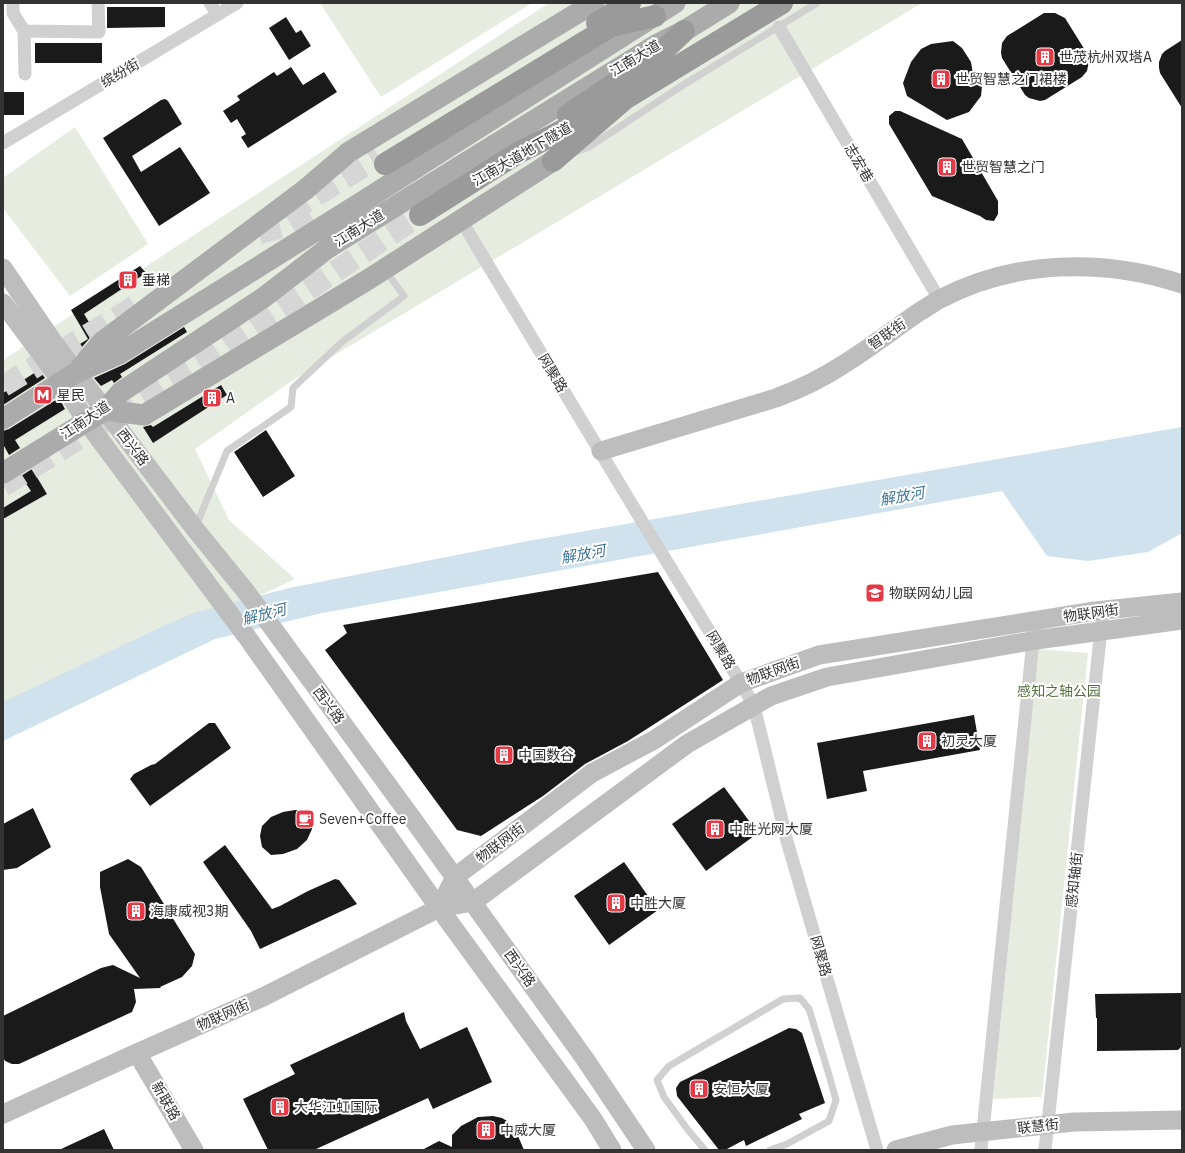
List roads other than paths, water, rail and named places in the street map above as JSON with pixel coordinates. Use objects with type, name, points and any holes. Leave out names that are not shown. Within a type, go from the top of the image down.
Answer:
[{"type":"highway","points":[[630,3],[382,160],[611,26],[655,16]]},
{"type":"highway","points":[[553,162],[626,98],[782,3]]},
{"type":"highway","points":[[518,153],[539,135],[661,53],[684,31]]},
{"type":"highway","name":"江南大道地下隧道","points":[[420,215],[518,153],[626,98]]},
{"type":"main road","points":[[69,377],[102,342],[306,189],[349,152],[594,3]]},
{"type":"main road","name":"江南大道","points":[[3,419],[69,377],[118,354],[675,3]]},
{"type":"main road","name":"江南大道","points":[[3,473],[105,410],[121,392],[263,298],[328,248],[656,45],[684,31],[729,3]]},
{"type":"main road","points":[[105,410],[144,415],[385,269],[553,162]]},
{"type":"street","points":[[13,3],[13,12],[24,31],[25,74]]},
{"type":"street","points":[[24,31],[99,32],[98,3]]},
{"type":"street","name":"缤纷街","points":[[3,143],[214,8],[237,3]]},
{"type":"street","name":"志宏巷","points":[[779,27],[939,299]]},
{"type":"street","name":"网聚路","points":[[461,220],[634,508],[741,682],[754,706],[787,841],[877,1150]]},
{"type":"street","name":"智联街","points":[[601,451],[776,398],[802,388],[845,364],[896,327],[939,299],[994,278],[1031,270],[1057,267],[1110,268],[1141,272],[1182,284]]},
{"type":"street","name":"西兴路","points":[[3,268],[54,343],[86,421],[219,602],[247,637],[439,908],[594,1119],[612,1150]]},
{"type":"street","name":"西兴路","points":[[3,303],[69,377],[105,410],[195,528],[247,593],[456,877],[585,1059],[646,1150]]},
{"type":"street","name":"物联网街","points":[[439,908],[456,877],[592,773],[654,740],[741,682],[819,655],[1103,611],[1182,602]]},
{"type":"street","name":"感知轴街","points":[[1045,1150],[1103,611]]},
{"type":"street","name":"物联网街","points":[[3,1114],[263,997],[439,908],[473,902],[687,744],[771,696],[827,677],[1032,640],[1182,620]]},
{"type":"street","points":[[981,1150],[1035,621]]},
{"type":"street","name":"新联路","points":[[137,1053],[194,1150]]},
{"type":"street","name":"联慧街","points":[[896,1150],[952,1134],[1074,1122],[1182,1120]]},
{"type":"lane","points":[[553,162],[589,147],[680,87],[817,3]]},
{"type":"lane","points":[[195,528],[227,451],[291,407],[293,388],[342,342],[404,296],[385,269]]},
{"type":"lane","points":[[705,1150],[688,1130],[664,1097],[657,1080],[669,1066],[783,999],[800,998],[809,1009],[830,1075],[836,1100],[830,1121],[789,1147],[770,1150]]},
{"type":"water","name":"解放河","points":[[1182,427],[1182,533],[1148,552],[1088,561],[1047,556],[1002,491],[322,613],[215,639],[3,741],[3,702],[194,613],[289,588],[528,541]]},
{"type":"tunnel","points":[[288,213],[379,157]]},
{"type":"tunnel","points":[[259,233],[290,225],[309,213]]},
{"type":"tunnel","points":[[3,486],[181,374],[420,215]]},
{"type":"tunnel","points":[[3,386],[144,301]]},
{"type":"place","name":"世茂杭州双塔A","points":[[1045,57]]},
{"type":"place","name":"世贸智慧之门裙楼","points":[[941,79]]},
{"type":"place","name":"世贸智慧之门","points":[[947,167]]},
{"type":"place","name":"垂梯","points":[[128,280]]},
{"type":"place","name":"星民","points":[[43,395]]},
{"type":"place","name":"A","points":[[212,398]]},
{"type":"place","name":"物联网幼儿园","points":[[875,593]]},
{"type":"place","name":"初灵大厦","points":[[927,741]]},
{"type":"place","name":"中国数谷","points":[[504,755]]},
{"type":"place","name":"Seven+Coffee","points":[[305,819]]},
{"type":"place","name":"中胜光网大厦","points":[[715,829]]},
{"type":"place","name":"中胜大厦","points":[[616,903]]},
{"type":"place","name":"海康威视3期","points":[[136,911]]},
{"type":"place","name":"安恒大厦","points":[[699,1089]]},
{"type":"place","name":"大华江虹国际","points":[[280,1107]]},
{"type":"place","name":"中威大厦","points":[[486,1130]]},
{"type":"park label","name":"感知之轴公园","points":[[1059,691]]}]
